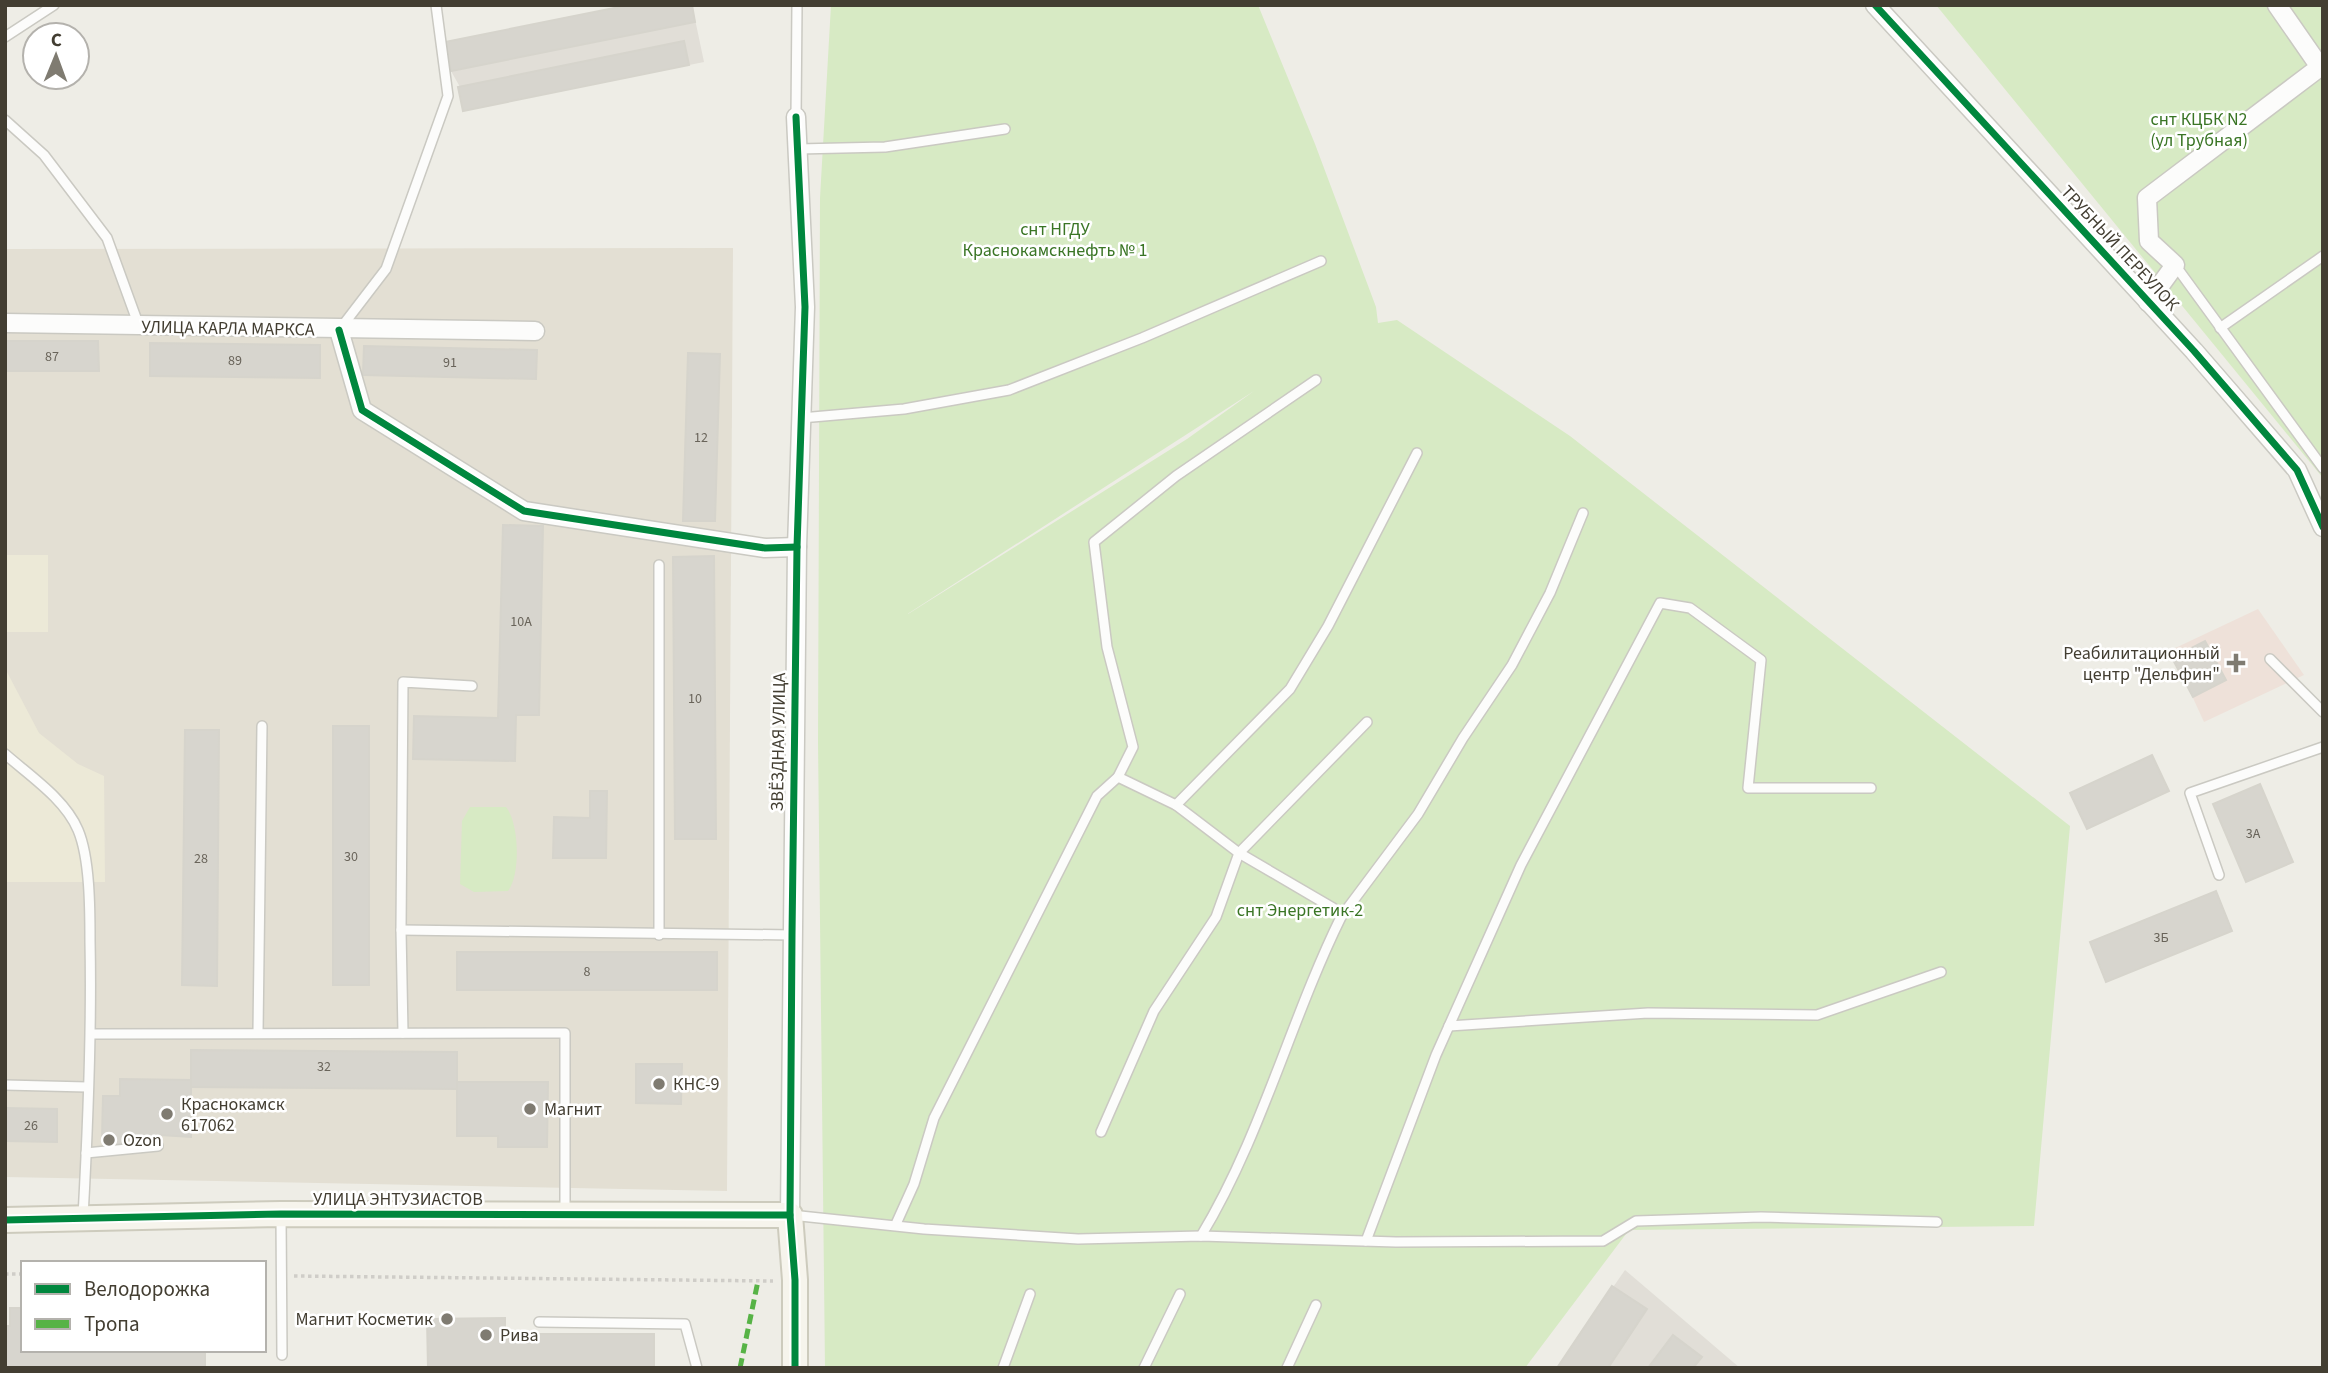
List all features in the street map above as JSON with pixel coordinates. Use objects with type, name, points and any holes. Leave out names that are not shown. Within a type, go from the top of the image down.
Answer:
[{"type":"street","name":"ТРУБНЫЙ ПЕРЕУЛОК","points":[[1875,5],[2148,302],[2297,470],[2323,527]]},
{"type":"street","points":[[2148,302],[2175,265],[2149,241],[2147,198],[2322,66],[2277,5]]},
{"type":"street","name":"ЗВЁЗДНАЯ УЛИЦА","points":[[795,1368],[795,1280],[790,1214],[792,935],[797,547],[806,307],[796,117]]},
{"type":"street","name":"УЛИЦА КАРЛА МАРКСА","points":[[5,323],[535,331]]},
{"type":"street","points":[[339,330],[362,410],[524,511],[765,548],[797,547]]},
{"type":"street","name":"УЛИЦА ЭНТУЗИАСТОВ","points":[[5,1220],[281,1214],[565,1217],[790,1214]]},
{"type":"lane","points":[[5,37],[54,5]]},
{"type":"lane","points":[[339,330],[386,269],[448,96],[436,5]]},
{"type":"lane","points":[[796,117],[797,5]]},
{"type":"lane","points":[[5,120],[44,155],[107,238],[139,326]]},
{"type":"lane","points":[[797,149],[885,147],[1005,129]]},
{"type":"lane","points":[[2220,328],[2323,256]]},
{"type":"lane","points":[[801,418],[904,409],[1009,390],[1142,338],[1321,261]]},
{"type":"lane","points":[[2175,265],[2323,468]]},
{"type":"lane","points":[[895,1224],[914,1184],[934,1118],[1097,796],[1118,777],[1133,747],[1107,647],[1094,542],[1175,476],[1316,380]]},
{"type":"lane","points":[[1176,806],[1290,689],[1328,626],[1416,453]]},
{"type":"lane","points":[[1202,1237],[1228,1192],[1311,978],[1341,917],[1418,814],[1463,738],[1512,665],[1550,593],[1583,513]]},
{"type":"lane","points":[[659,565],[659,935]]},
{"type":"lane","points":[[1366,1241],[1449,1026],[1521,865],[1660,603],[1690,608],[1761,660],[1748,789],[1871,788]]},
{"type":"lane","points":[[2270,659],[2323,712]]},
{"type":"lane","points":[[403,1033],[403,682],[472,686]]},
{"type":"lane","points":[[1101,1132],[1154,1011],[1216,918],[1239,853],[1367,722]]},
{"type":"lane","points":[[258,1032],[262,726]]},
{"type":"lane","points":[[2219,875],[2190,793],[2323,747]]},
{"type":"lane","points":[[5,754],[67,809],[79,832],[89,894],[92,1034],[87,1087],[83,1219]]},
{"type":"lane","points":[[1118,777],[1176,806],[1239,853],[1333,908],[1341,917]]},
{"type":"lane","points":[[401,930],[792,935]]},
{"type":"lane","points":[[1449,1026],[1648,1013],[1817,1015],[1941,972]]},
{"type":"lane","points":[[92,1034],[565,1033],[565,1217]]},
{"type":"lane","points":[[5,1085],[87,1087]]},
{"type":"lane","points":[[86,1153],[158,1146]]},
{"type":"lane","points":[[281,1214],[282,1354]]},
{"type":"lane","points":[[790,1214],[1078,1239],[1202,1237],[1366,1241],[1603,1241],[1636,1221],[1761,1217],[1937,1222]]},
{"type":"lane","points":[[1003,1368],[1030,1294]]},
{"type":"lane","points":[[1144,1368],[1180,1294]]},
{"type":"lane","points":[[1287,1368],[1316,1305]]},
{"type":"lane","points":[[539,1322],[685,1324],[697,1368]]},
{"type":"path","points":[[282,1276],[795,1280]]},
{"type":"shaded area","points":[[629,5],[692,5],[704,62],[463,111],[460,87],[451,71],[445,42]]},
{"type":"shaded area","points":[[733,248],[727,1191],[5,1177],[5,249]]},
{"type":"shaded area","points":[[5,555],[48,555],[48,632],[7,632],[7,672],[39,733],[78,764],[104,776],[105,882],[5,882]]},
{"type":"shaded area","name":"Реабилитационный центр \"Дельфин\"","points":[[2258,609],[2304,675],[2204,722],[2171,650]]},
{"type":"shaded area","points":[[1625,1270],[1740,1368],[1557,1368]]},
{"type":"green space","name":"снт Энергетик-2","points":[[831,5],[1258,5],[1315,144],[1376,307],[1378,323],[1397,320],[1570,436],[2070,826],[2034,1226],[1629,1230],[1525,1368],[825,1368],[818,742],[820,198]],"holes":[[[1254,391],[1187,439],[908,614]]]},
{"type":"green space","name":"снт КЦБК N2 (ул Трубная)","points":[[1936,5],[2323,5],[2323,478]]},
{"type":"green space","points":[[470,807],[506,807],[510,815],[516,836],[517,861],[508,891],[474,892],[460,884],[462,821]]},
{"type":"building","points":[[629,5],[692,5],[695,22],[451,71],[445,42]]},
{"type":"building","points":[[684,41],[689,65],[463,111],[458,87]]},
{"type":"building","points":[[5,341],[98,341],[99,371],[5,371]]},
{"type":"building","points":[[150,343],[320,345],[320,378],[150,376]]},
{"type":"building","points":[[364,346],[537,350],[536,379],[363,375]]},
{"type":"building","points":[[688,353],[720,354],[715,521],[683,521]]},
{"type":"building","points":[[503,525],[543,526],[539,715],[516,715],[515,761],[413,759],[414,716],[498,718]]},
{"type":"building","points":[[714,556],[716,839],[675,839],[673,557]]},
{"type":"building","points":[[2205,641],[2226,680],[2193,697],[2172,658]]},
{"type":"building","points":[[333,726],[369,726],[369,985],[333,985]]},
{"type":"building","points":[[185,730],[219,730],[217,986],[182,985]]},
{"type":"building","points":[[2152,755],[2169,791],[2087,829],[2070,793]]},
{"type":"building","points":[[2260,784],[2293,862],[2246,882],[2213,804]]},
{"type":"building","points":[[590,791],[607,791],[606,858],[553,858],[554,817],[590,818]]},
{"type":"building","points":[[2216,891],[2232,931],[2106,982],[2090,942]]},
{"type":"building","points":[[457,952],[717,952],[717,990],[457,990]]},
{"type":"building","points":[[191,1050],[457,1052],[457,1089],[191,1087]]},
{"type":"building","name":"КНС-9","points":[[636,1064],[682,1064],[681,1104],[636,1103]]},
{"type":"building","points":[[120,1079],[191,1080],[191,1137],[160,1135],[150,1143],[146,1138],[142,1143],[138,1139],[133,1144],[129,1139],[125,1144],[106,1144],[102,1139],[103,1096],[120,1096]]},
{"type":"building","points":[[457,1082],[548,1082],[547,1147],[498,1147],[498,1136],[457,1136]]},
{"type":"building","points":[[5,1108],[57,1109],[57,1142],[5,1141]]},
{"type":"building","points":[[1612,1286],[1647,1309],[1608,1368],[1557,1368]]},
{"type":"building","points":[[10,1308],[21,1308],[21,1352],[205,1352],[205,1368],[5,1368],[5,1326],[10,1326]]},
{"type":"building","points":[[505,1318],[505,1334],[654,1334],[654,1368],[428,1368],[427,1319]]},
{"type":"building","points":[[1673,1335],[1702,1357],[1693,1368],[1648,1368]]},
{"type":"marked path","points":[[740,1368],[758,1281]]},
{"type":"cycle path","points":[[1875,5],[2194,351],[2297,470],[2323,527]]},
{"type":"cycle path","points":[[795,1368],[795,1280],[790,1215],[792,935],[797,547],[805,307],[796,117]]},
{"type":"cycle path","points":[[339,330],[362,410],[524,511],[765,548],[797,547]]},
{"type":"cycle path","points":[[5,1220],[281,1214],[790,1215]]},
{"type":"place","name":"Реабилитационный центр \"Дельфин\"","points":[[2236,663]]},
{"type":"place","name":"КНС-9","points":[[659,1084]]},
{"type":"place","name":"Магнит","points":[[530,1109]]},
{"type":"place","name":"Краснокамск 617062","points":[[167,1114]]},
{"type":"place","name":"Ozon","points":[[109,1140]]},
{"type":"place","name":"Магнит Косметик","points":[[447,1319]]},
{"type":"place","name":"Рива","points":[[486,1335]]},
{"type":"park label","name":"снт НГДУ Краснокамскнефть № 1","points":[[1055,239]]}]
